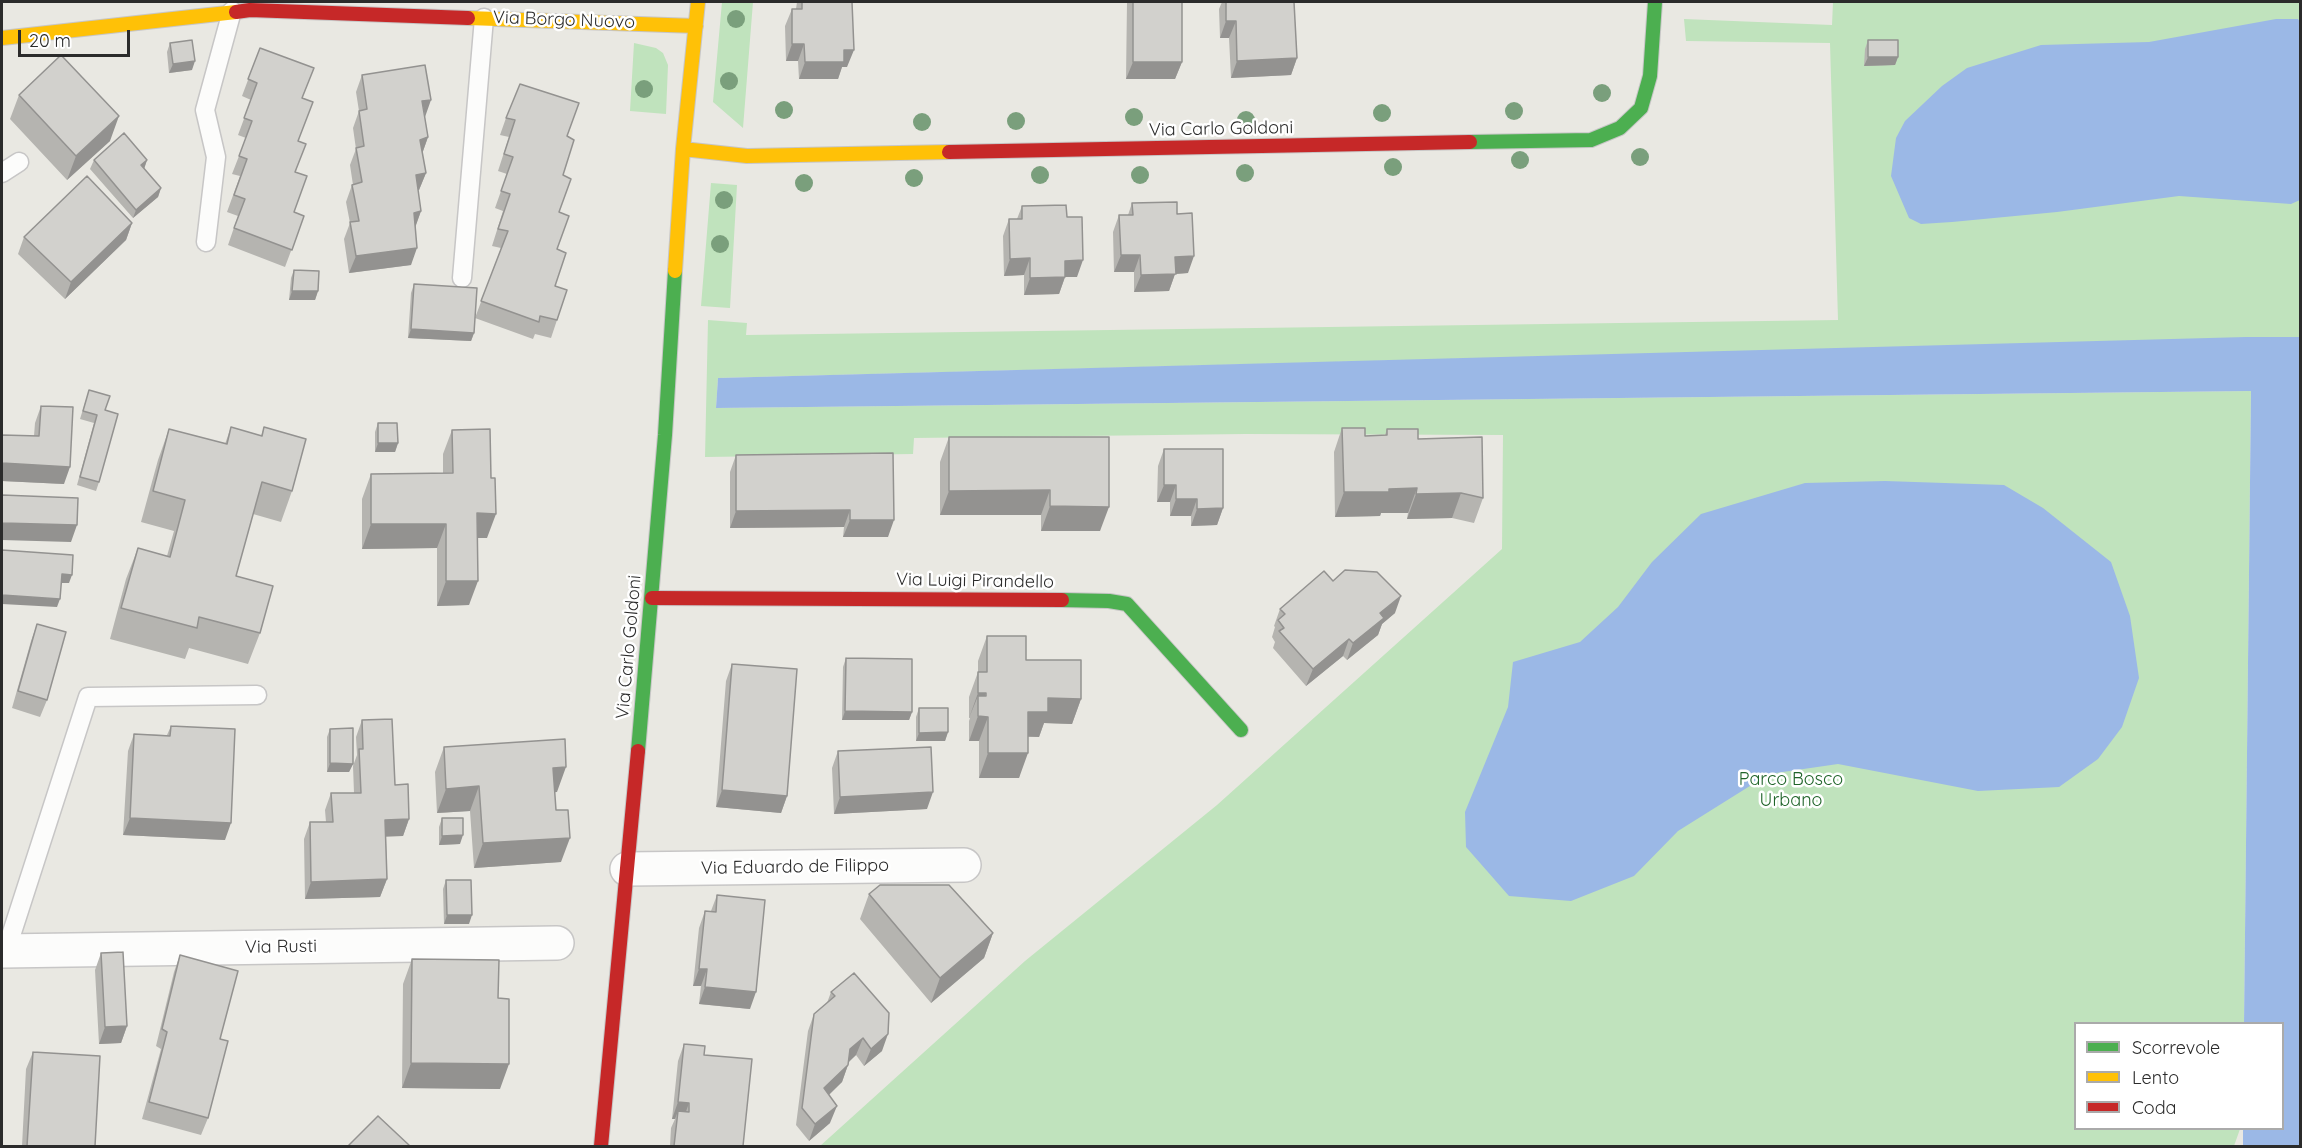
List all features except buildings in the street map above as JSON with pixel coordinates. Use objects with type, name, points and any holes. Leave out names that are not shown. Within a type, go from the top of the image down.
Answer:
[{"type":"street","name":"Via Carlo Goldoni","points":[[601,1146],[652,598],[683,149],[698,2]]},
{"type":"street","name":"Via Carlo Goldoni","points":[[683,149],[747,156],[1592,140],[1620,128],[1641,108],[1650,76],[1655,2]]},
{"type":"street","name":"Via Borgo Nuovo","points":[[2,38],[244,8],[696,26]]},
{"type":"street","name":"Via Luigi Pirandello","points":[[652,598],[959,598],[1109,601],[1127,604],[1241,730]]},
{"type":"street","name":"Via Eduardo de Filippo","points":[[627,868],[964,865]]},
{"type":"street","name":"Via Rusti","points":[[4,951],[556,943]]},
{"type":"lane","points":[[206,242],[216,157],[205,110],[244,8]]},
{"type":"lane","points":[[462,278],[484,18]]},
{"type":"lane","points":[[2,173],[19,162]]},
{"type":"lane","name":"Via Rusti","points":[[4,951],[88,697],[257,696]]},
{"type":"green space","points":[[722,2],[753,2],[743,128],[713,102]]},
{"type":"green space","name":"Parco Bosco Urbano","points":[[1833,2],[2300,2],[2300,337],[718,378],[716,408],[2251,391],[2244,1022],[2074,1022],[2074,1130],[2240,1130],[2234,1146],[820,1146],[1025,961],[1217,805],[1502,549],[1503,435],[1246,434],[914,438],[913,454],[705,457],[708,320],[747,323],[746,335],[1838,320],[1830,43],[1686,41],[1684,19],[1832,25]]},
{"type":"green space","points":[[634,43],[656,48],[663,53],[668,65],[666,114],[630,111]]},
{"type":"green space","points":[[711,183],[737,185],[730,308],[701,306]]},
{"type":"water","points":[[2276,19],[2298,19],[2300,22],[2300,200],[2291,204],[2179,196],[2057,212],[1952,222],[1921,224],[1909,218],[1891,176],[1896,138],[1905,121],[1942,86],[1967,68],[2041,45],[2149,42]]},
{"type":"water","points":[[2300,337],[2300,1146],[2243,1146],[2243,1130],[2284,1130],[2284,1022],[2244,1022],[2251,391],[716,408],[718,378]]},
{"type":"water","points":[[1885,481],[2004,485],[2043,508],[2111,562],[2130,616],[2139,678],[2122,727],[2098,759],[2059,787],[1978,791],[1838,764],[1769,774],[1678,831],[1634,876],[1571,901],[1509,896],[1466,847],[1465,812],[1508,707],[1513,662],[1580,642],[1618,607],[1652,562],[1701,514],[1805,483]]},
{"type":"traffic: fast","points":[[1470,142],[1591,140],[1620,128],[1641,108],[1650,76],[1655,2]]},
{"type":"traffic: fast","points":[[638,751],[665,435],[675,271]]},
{"type":"traffic: fast","points":[[1062,600],[1109,601],[1127,604],[1241,730]]},
{"type":"traffic: slow","points":[[675,271],[683,149],[698,2]]},
{"type":"traffic: slow","points":[[2,38],[236,12]]},
{"type":"traffic: slow","points":[[468,18],[696,26]]},
{"type":"traffic: slow","points":[[683,149],[747,156],[949,152]]},
{"type":"traffic: jam","points":[[236,12],[250,10],[468,18]]},
{"type":"traffic: jam","points":[[949,152],[1470,142]]},
{"type":"traffic: jam","points":[[652,598],[1062,600]]},
{"type":"traffic: jam","points":[[601,1146],[638,751]]}]
